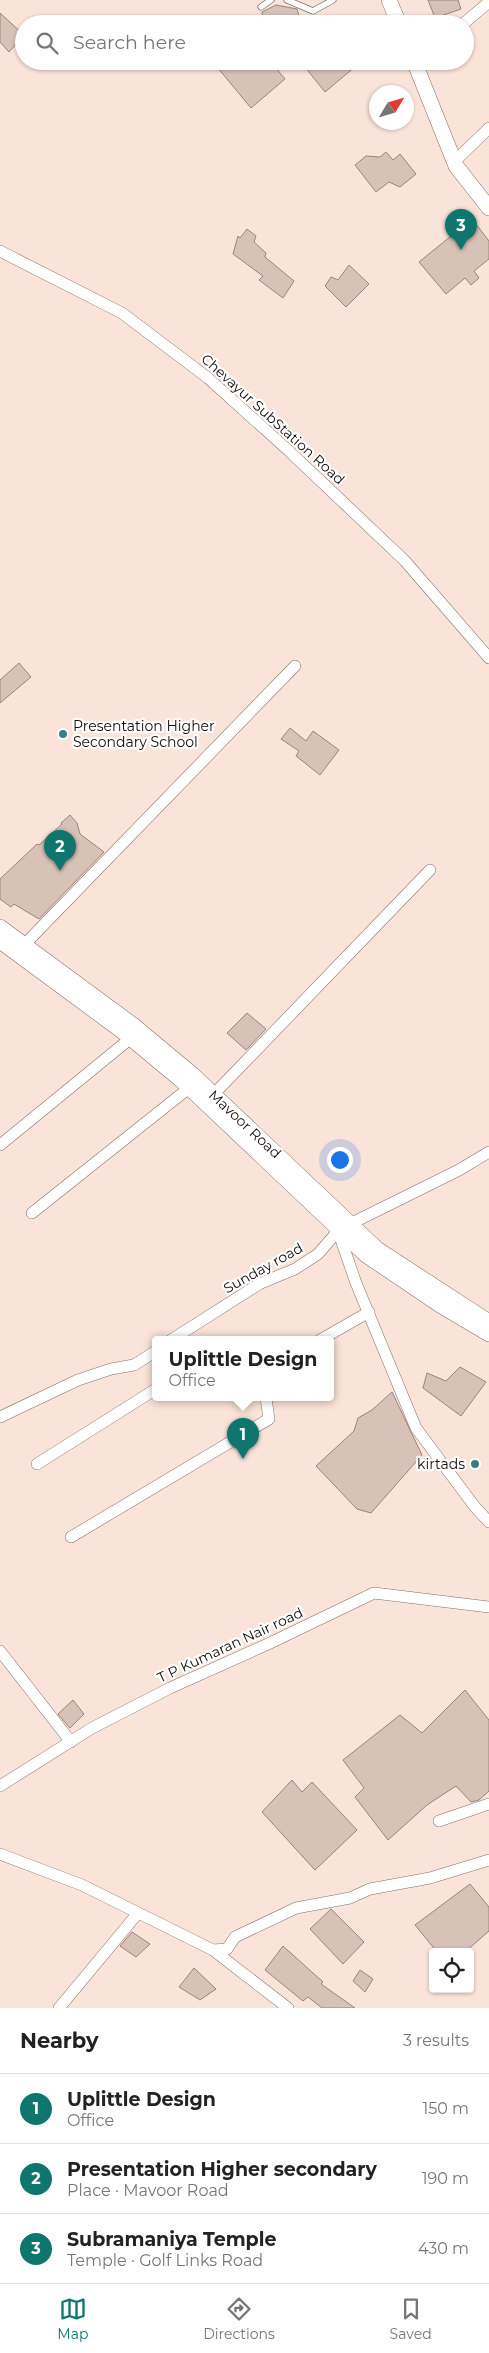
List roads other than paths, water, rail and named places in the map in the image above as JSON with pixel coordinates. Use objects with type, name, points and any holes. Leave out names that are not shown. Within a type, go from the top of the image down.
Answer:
[{"type":"main road","points":[[389,0],[395,15]]},
{"type":"main road","points":[[419,70],[454,162],[489,208]]},
{"type":"main road","name":"Mavoor Road","points":[[0,926],[133,1025],[214,1094],[344,1228],[366,1255],[395,1276],[489,1334]]},
{"type":"main road","name":"Mavoor Road","points":[[0,941],[131,1038],[344,1228],[489,1322]]},
{"type":"street","points":[[474,15],[489,2]]},
{"type":"street","points":[[454,162],[489,128]]},
{"type":"street","name":"Chevayur SubStation Road","points":[[0,251],[122,313],[208,378],[289,451],[405,561],[489,658]]},
{"type":"street","points":[[24,945],[296,666]]},
{"type":"street","points":[[214,1094],[430,870]]},
{"type":"street","points":[[0,1145],[131,1038]]},
{"type":"street","points":[[32,1213],[189,1088]]},
{"type":"street","points":[[489,1152],[344,1228],[356,1283],[416,1428],[475,1507],[489,1522]]},
{"type":"street","name":"Sunday road","points":[[178,1336],[259,1284],[295,1269],[318,1254],[344,1228]]},
{"type":"street","points":[[327,1336],[369,1312]]},
{"type":"street","points":[[0,1417],[78,1380],[111,1369],[134,1365],[152,1354]]},
{"type":"street","points":[[37,1464],[152,1392]]},
{"type":"street","points":[[71,1537],[269,1419],[266,1401]]},
{"type":"street","name":"T P Kumaran Nair road","points":[[0,1786],[92,1728],[170,1688],[374,1593],[489,1607]]},
{"type":"street","points":[[0,1651],[71,1742]]},
{"type":"street","points":[[439,1821],[489,1804]]},
{"type":"street","points":[[0,1854],[82,1885],[213,1950],[288,2008]]},
{"type":"street","points":[[213,1950],[227,1949],[235,1937],[296,1908],[350,1898],[370,1889],[430,1878],[489,1860]]},
{"type":"street","points":[[59,2008],[138,1913]]},
{"type":"lane","points":[[261,8],[270,0]]},
{"type":"lane","points":[[287,0],[313,11],[333,0]]},
{"type":"place","name":"Subramaniya Temple","points":[[461,250]]},
{"type":"place","name":"Presentation Higher Secondary School","points":[[63,734]]},
{"type":"place","name":"Presentation Higher secondary","points":[[60,871]]},
{"type":"place","name":"Uplittle Design","points":[[243,1459]]},
{"type":"place","name":"kirtads","points":[[475,1464]]}]
